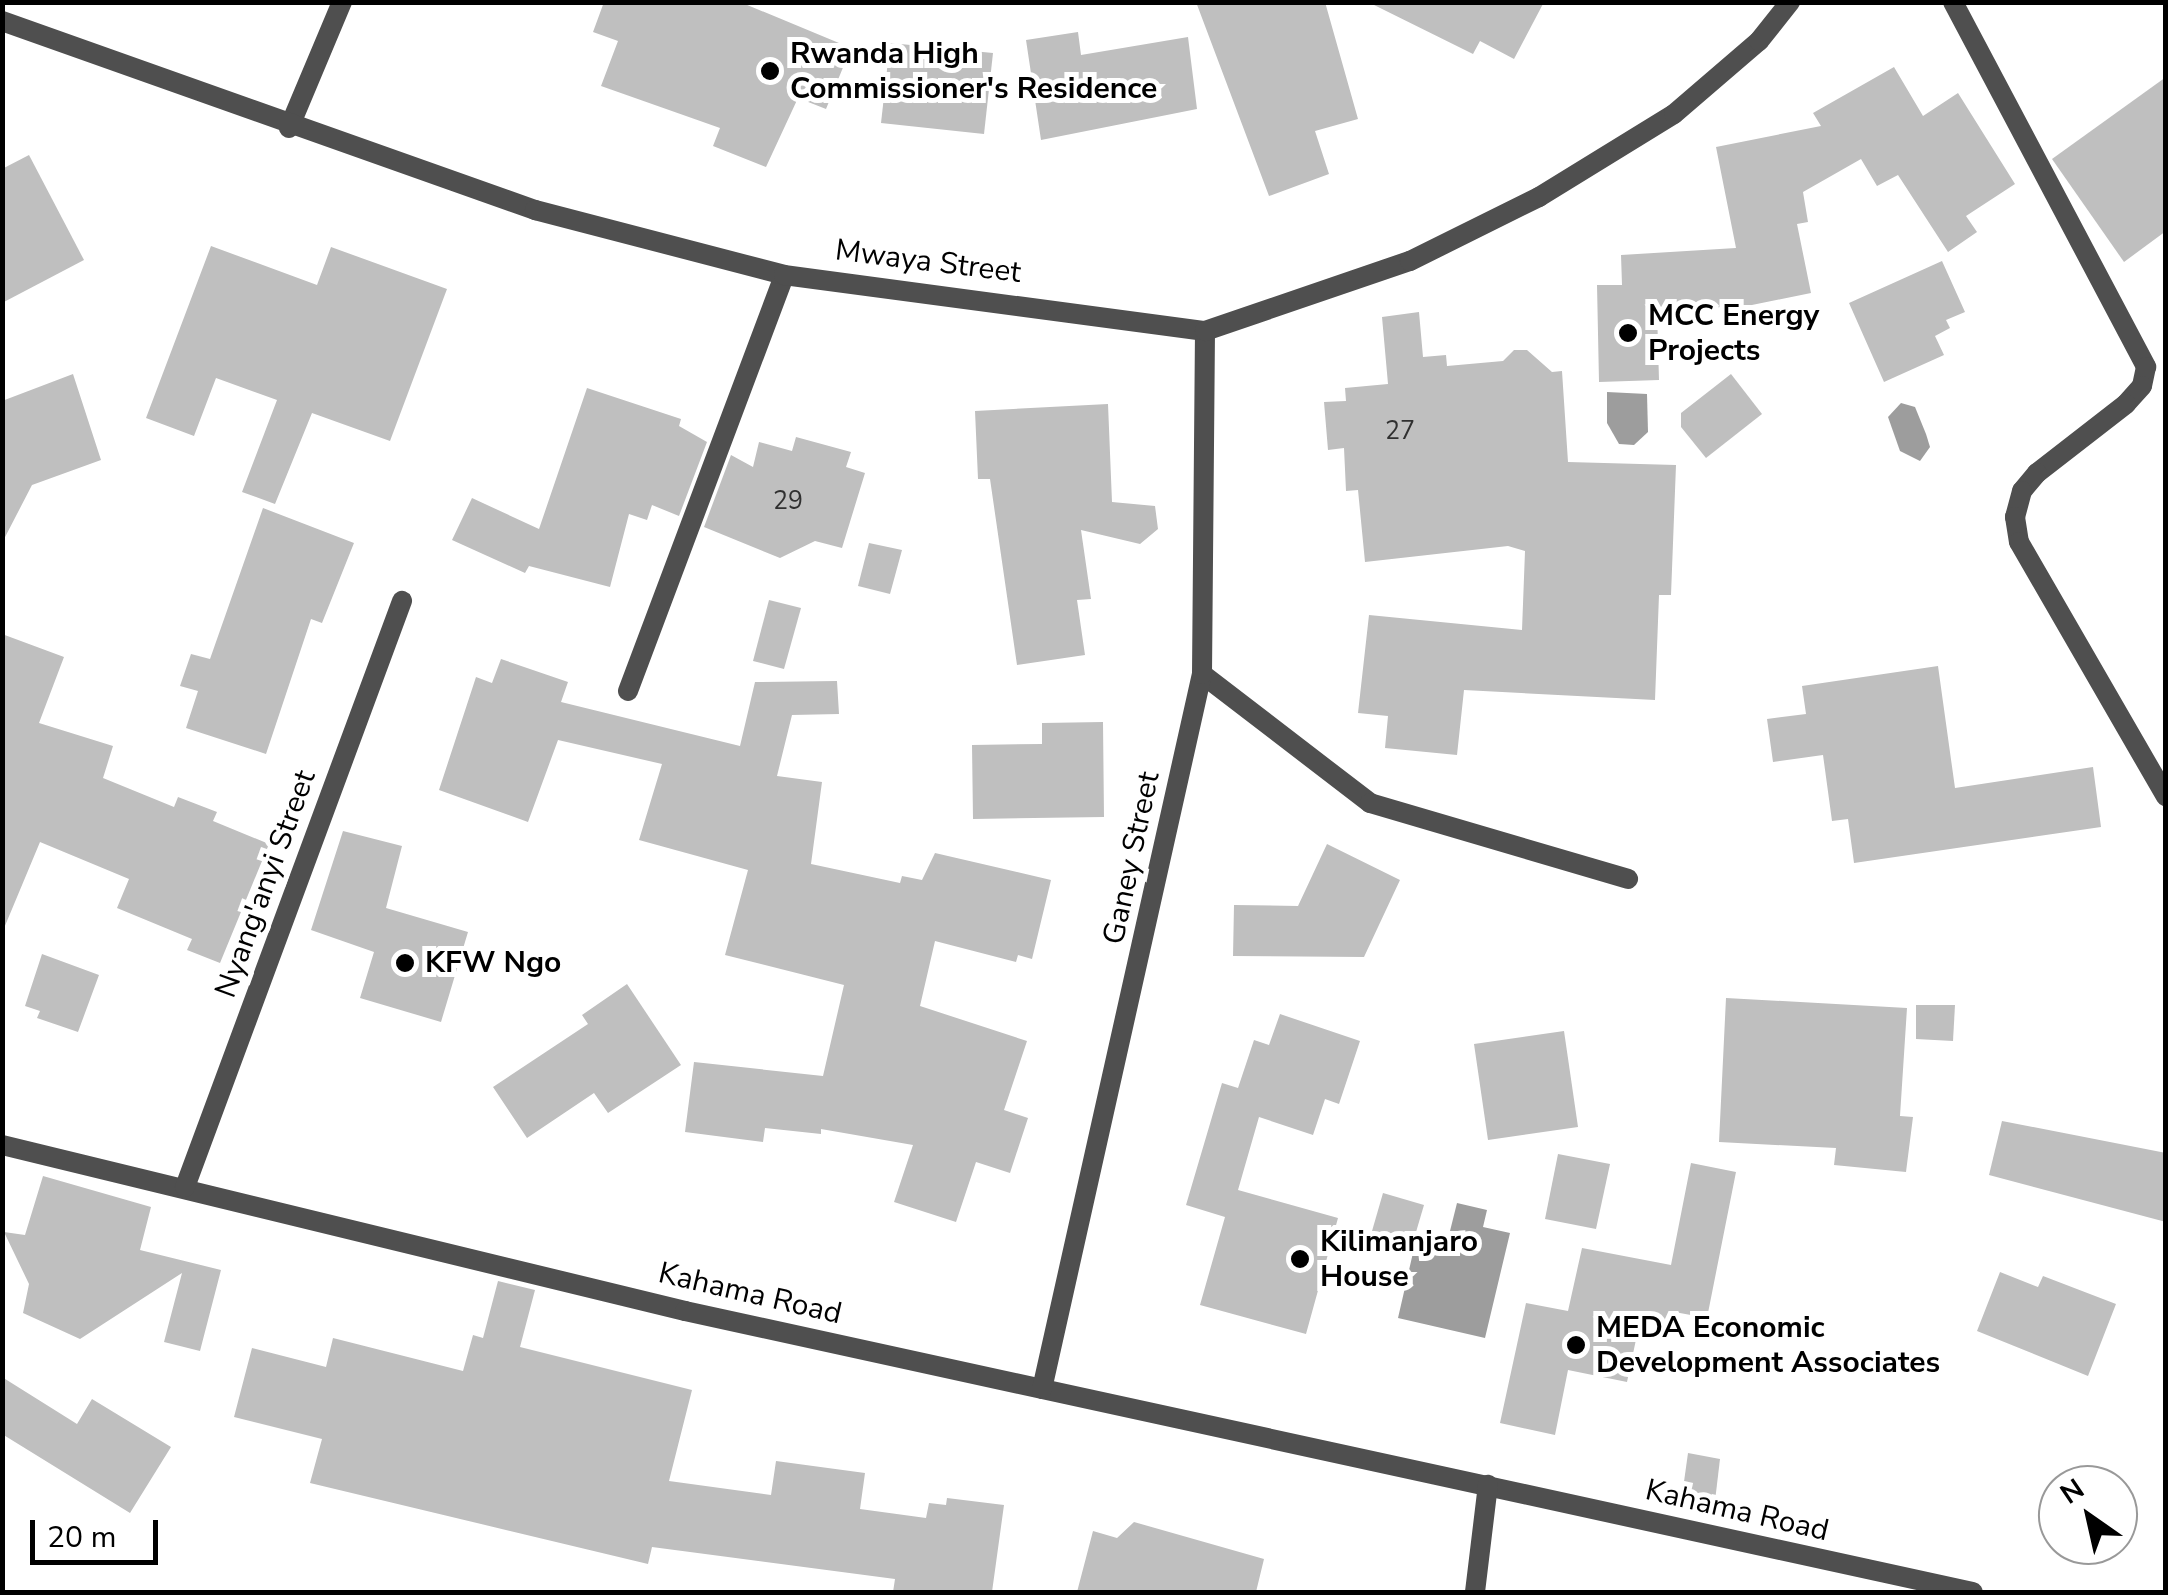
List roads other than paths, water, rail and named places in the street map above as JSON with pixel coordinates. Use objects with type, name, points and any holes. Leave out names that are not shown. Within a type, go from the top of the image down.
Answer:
[{"type":"street","points":[[289,128],[342,2]]},
{"type":"street","name":"Mwaya Street","points":[[2,21],[289,128],[534,210],[784,275],[1205,331],[1410,261],[1539,197],[1674,114],[1759,41],[1790,2]]},
{"type":"street","points":[[1953,2],[2146,368],[2142,386],[2126,404],[2036,473],[2022,491],[2015,517],[2019,542],[2166,798]]},
{"type":"street","points":[[628,691],[784,275]]},
{"type":"street","name":"Ganey Street","points":[[1042,1389],[1202,674],[1205,331]]},
{"type":"street","name":"Nyang'anyi Street","points":[[185,1187],[402,601]]},
{"type":"street","points":[[1202,674],[1370,803],[1628,878]]},
{"type":"street","name":"Kahama Road","points":[[2,1146],[185,1187],[685,1311],[1973,1592]]},
{"type":"street","points":[[1475,1592],[1488,1484]]},
{"type":"place","name":"Rwanda High Commissioner's Residence","points":[[770,71]]},
{"type":"place","name":"MCC Energy Projects","points":[[1628,333]]},
{"type":"place","name":"KFW Ngo","points":[[405,963]]},
{"type":"place","name":"Kilimanjaro House","points":[[1300,1259]]},
{"type":"place","name":"MEDA Economic Development Associates","points":[[1576,1345]]}]
